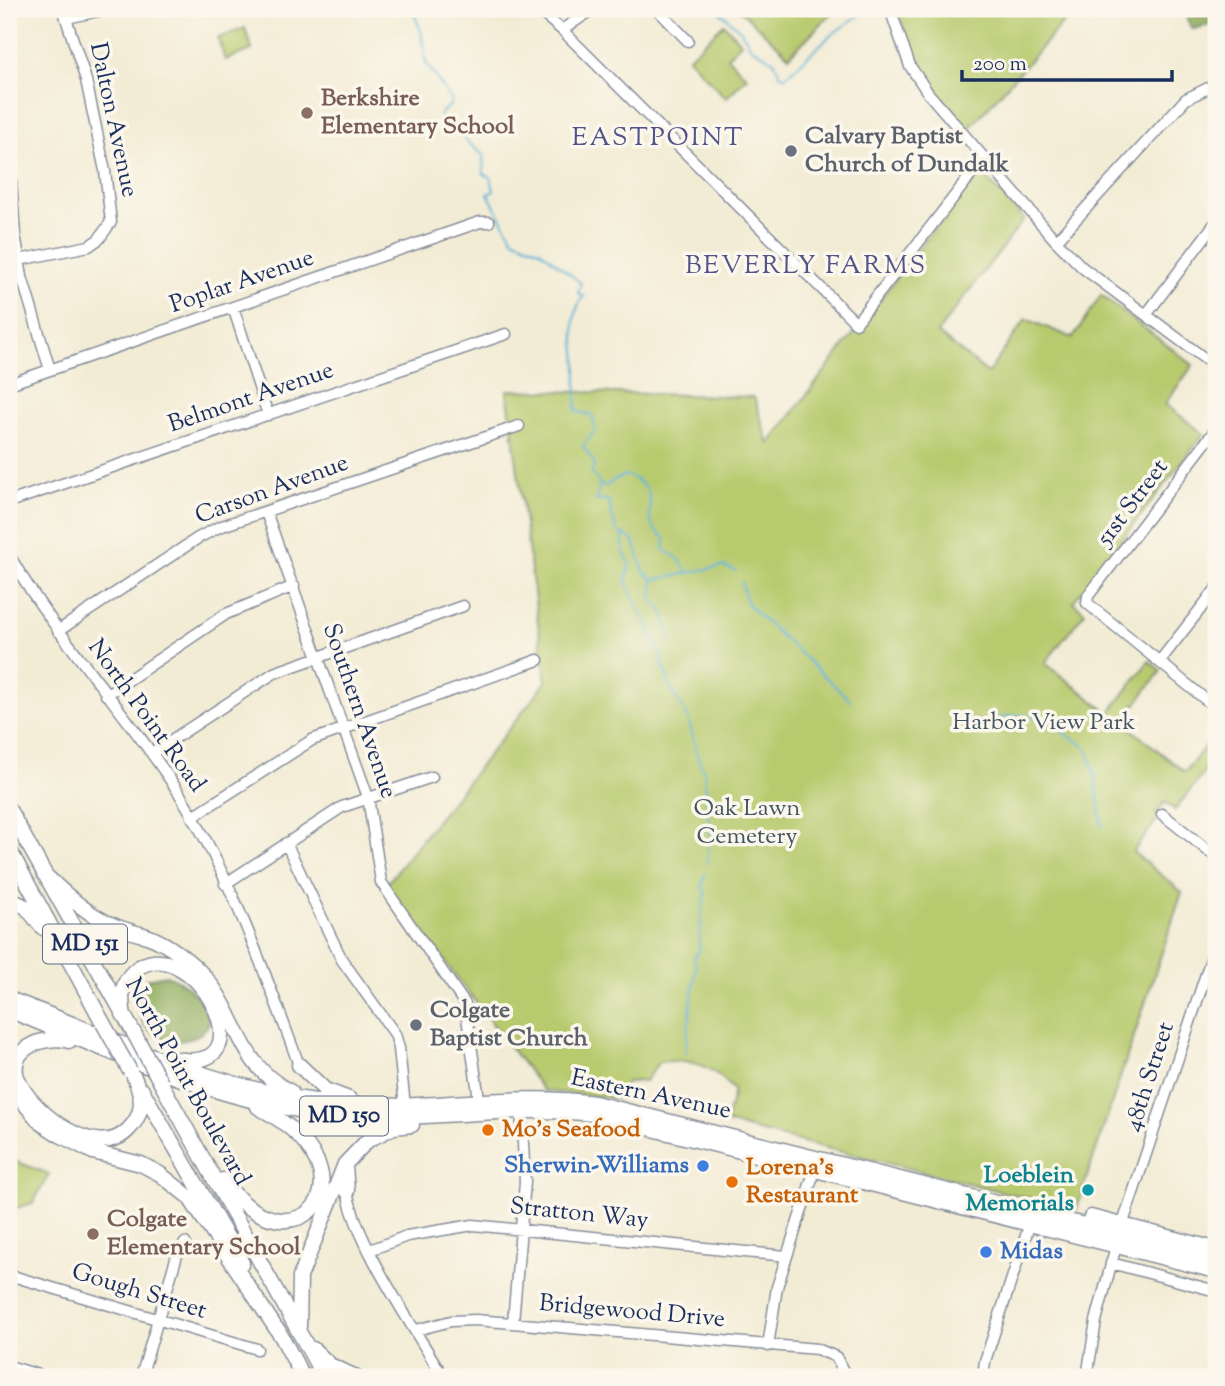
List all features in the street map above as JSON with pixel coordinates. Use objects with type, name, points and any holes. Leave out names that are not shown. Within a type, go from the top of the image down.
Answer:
[{"type":"main road","name":"North Point Boulevard","points":[[9,810],[324,1377]]},
{"type":"main road","name":"North Point Boulevard","points":[[9,849],[103,1023],[221,1223],[303,1377]]},
{"type":"main road","points":[[44,874],[64,893],[101,920],[150,937],[198,970],[225,1004],[255,1065],[278,1091],[296,1077],[299,1065],[325,1090],[372,1106]]},
{"type":"main road","points":[[9,899],[26,907],[68,959]]},
{"type":"main road","points":[[124,1016],[121,999],[125,981],[135,970],[152,962],[164,962],[181,968],[211,1001],[222,1021],[223,1031],[213,1051],[203,1058],[190,1061],[147,1059],[50,1038],[28,1045],[16,1066],[20,1084],[42,1110],[73,1132],[102,1142],[122,1137],[135,1123],[142,1105],[132,1074]]},
{"type":"main road","name":"Eastern Avenue","points":[[9,998],[241,1098],[338,1115],[448,1116],[481,1107]]},
{"type":"main road","name":"Eastern Avenue","points":[[9,1010],[147,1059],[278,1091],[308,1101],[405,1107],[521,1104],[594,1109],[692,1131],[1080,1230],[1120,1234],[1216,1258]]},
{"type":"main road","points":[[9,1085],[41,1122],[60,1135],[93,1152],[141,1164],[160,1174],[189,1197],[282,1339]]},
{"type":"main road","points":[[192,1136],[226,1185],[250,1208],[286,1221],[299,1219],[311,1211],[320,1199],[324,1186],[319,1163],[312,1149],[280,1119],[241,1098]]},
{"type":"main road","points":[[356,1377],[330,1365],[302,1336],[297,1296],[300,1277],[345,1164],[359,1147],[382,1132],[448,1116]]},
{"type":"main road","points":[[345,1164],[346,1191]]},
{"type":"main road","name":"Eastern Avenue","points":[[1120,1234],[1216,1271]]},
{"type":"street","points":[[65,13],[107,9]]},
{"type":"street","points":[[537,9],[562,30],[856,323],[984,158]]},
{"type":"street","points":[[562,30],[593,9]]},
{"type":"street","points":[[657,9],[688,41]]},
{"type":"street","points":[[890,9],[910,66],[928,93],[1056,241],[1083,268],[1216,368]]},
{"type":"street","name":"Dalton Avenue","points":[[19,260],[89,246],[99,239],[111,222],[105,171],[86,80],[65,13]]},
{"type":"street","points":[[1056,241],[1186,99],[1216,84]]},
{"type":"street","points":[[9,154],[19,260],[28,303],[50,370]]},
{"type":"street","name":"Poplar Avenue","points":[[9,384],[480,222],[489,222]]},
{"type":"street","points":[[1146,315],[1212,235],[1216,222]]},
{"type":"street","points":[[233,307],[268,415]]},
{"type":"street","name":"Belmont Avenue","points":[[9,502],[506,334]]},
{"type":"street","name":"Carson Avenue","points":[[58,631],[198,538],[266,512],[519,426]]},
{"type":"street","name":"51st Street","points":[[1159,663],[1087,603],[1088,596],[1216,429]]},
{"type":"street","name":"Southern Avenue","points":[[266,512],[368,797],[384,889],[465,1004],[481,1107]]},
{"type":"street","name":"North Point Road","points":[[9,555],[58,631],[152,753],[192,817],[260,963],[299,1065]]},
{"type":"street","points":[[106,695],[226,614],[294,586]]},
{"type":"street","points":[[1216,589],[1159,663],[1216,708]]},
{"type":"street","points":[[152,753],[264,678],[463,606]]},
{"type":"street","points":[[192,817],[298,747],[344,727],[538,660]]},
{"type":"street","points":[[225,884],[332,813],[368,797],[432,777]]},
{"type":"street","points":[[1162,814],[1216,857]]},
{"type":"street","points":[[286,844],[342,960],[395,1034],[405,1107]]},
{"type":"street","name":"48th Street","points":[[1087,1377],[1096,1321],[1111,1263],[1216,944]]},
{"type":"street","points":[[513,1322],[525,1182],[521,1104]]},
{"type":"street","points":[[768,1346],[774,1300],[817,1163]]},
{"type":"street","points":[[346,1191],[352,1213],[370,1250],[443,1377]]},
{"type":"street","name":"Eastern Avenue","points":[[1080,1230],[1091,1215],[1120,1234],[1216,1247]]},
{"type":"street","points":[[983,1377],[985,1361],[1031,1218]]},
{"type":"street","name":"Stratton Way","points":[[370,1250],[407,1236],[473,1225],[786,1256]]},
{"type":"street","points":[[141,1377],[177,1255],[186,1243]]},
{"type":"street","points":[[1111,1263],[1216,1291]]},
{"type":"street","name":"Gough Street","points":[[9,1275],[257,1349]]},
{"type":"street","name":"Bridgewood Drive","points":[[416,1330],[460,1320],[513,1322],[820,1350],[832,1354],[841,1363],[846,1377]]},
{"type":"street","points":[[9,1366],[46,1377]]},
{"type":"green space","points":[[739,9],[836,9],[789,56]]},
{"type":"green space","points":[[897,9],[1075,9],[969,129],[931,88],[914,60]]},
{"type":"green space","points":[[1182,9],[1216,9],[1216,24],[1192,29]]},
{"type":"green space","points":[[724,24],[741,43],[727,57],[747,77],[726,98],[688,58]]},
{"type":"green space","points":[[245,28],[252,50],[225,60],[218,38]]},
{"type":"green space","name":"Oak Lawn Cemetery","points":[[982,173],[1024,219],[937,333],[988,373],[1026,319],[1073,338],[1101,295],[1193,365],[1165,404],[1204,434],[1073,602],[1085,612],[1045,663],[1109,713],[1149,661],[1161,671],[1122,722],[1185,772],[1216,733],[1216,757],[1175,810],[1165,802],[1156,814],[1159,817],[1133,852],[1182,892],[1076,1210],[726,1123],[734,1090],[726,1081],[701,1065],[682,1061],[659,1062],[645,1081],[626,1082],[621,1099],[544,1091],[386,885],[546,682],[507,390],[754,397],[769,444],[970,182]]},
{"type":"green space","points":[[166,975],[188,987],[207,1014],[210,1022],[202,1032],[191,1038],[180,1041],[157,1036],[141,1018],[138,1002],[146,979]]},
{"type":"green space","points":[[9,1159],[49,1174],[33,1203],[9,1210]]},
{"type":"waterway","points":[[412,9],[421,31],[426,63],[451,100],[451,104],[440,114],[442,120],[483,155],[484,174],[491,178],[494,191],[488,194],[513,239],[540,250],[581,283],[578,293],[584,296],[574,321],[576,411],[593,416],[595,431],[583,446],[595,464],[591,472],[600,484],[596,501],[608,500],[616,530],[633,540],[644,572],[653,580],[723,566],[736,571]]},
{"type":"waterway","points":[[719,11],[741,31],[751,47],[774,61],[780,74],[785,77],[830,36],[867,9]]},
{"type":"waterway","points":[[601,485],[606,486],[627,476],[647,489],[652,526],[665,538],[664,550],[678,558],[687,571]]},
{"type":"waterway","points":[[623,535],[623,551],[630,564],[626,582],[655,640],[672,691],[688,717],[699,762],[704,771],[710,833],[707,863]]},
{"type":"waterway","points":[[653,581],[652,598],[664,613],[670,639]]},
{"type":"waterway","points":[[741,582],[748,605],[850,700]]},
{"type":"waterway","points":[[978,728],[994,720],[1022,715],[1046,723],[1086,747],[1095,775],[1102,827]]},
{"type":"waterway","points":[[685,1054],[696,966],[694,957],[699,951],[706,893],[702,887],[705,874]]},
{"type":"place","name":"Berkshire Elementary School","points":[[307,113]]},
{"type":"place","name":"Calvary Baptist Church of Dundalk","points":[[791,151]]},
{"type":"place","name":"Colgate Baptist Church","points":[[416,1025]]},
{"type":"place","name":"Mo's Seafood","points":[[488,1130]]},
{"type":"place","name":"Sherwin-Williams","points":[[703,1166]]},
{"type":"place","name":"Lorena’s Restaurant","points":[[732,1182]]},
{"type":"place","name":"Loeblein Memorials","points":[[1088,1190]]},
{"type":"place","name":"Colgate Elementary School","points":[[93,1234]]},
{"type":"place","name":"Midas","points":[[986,1252]]},
{"type":"district","name":"EASTPOINT","points":[[658,138]]},
{"type":"district","name":"BEVERLY FARMS","points":[[806,266]]},
{"type":"park label","name":"Harbor View Park","points":[[1044,723]]}]
